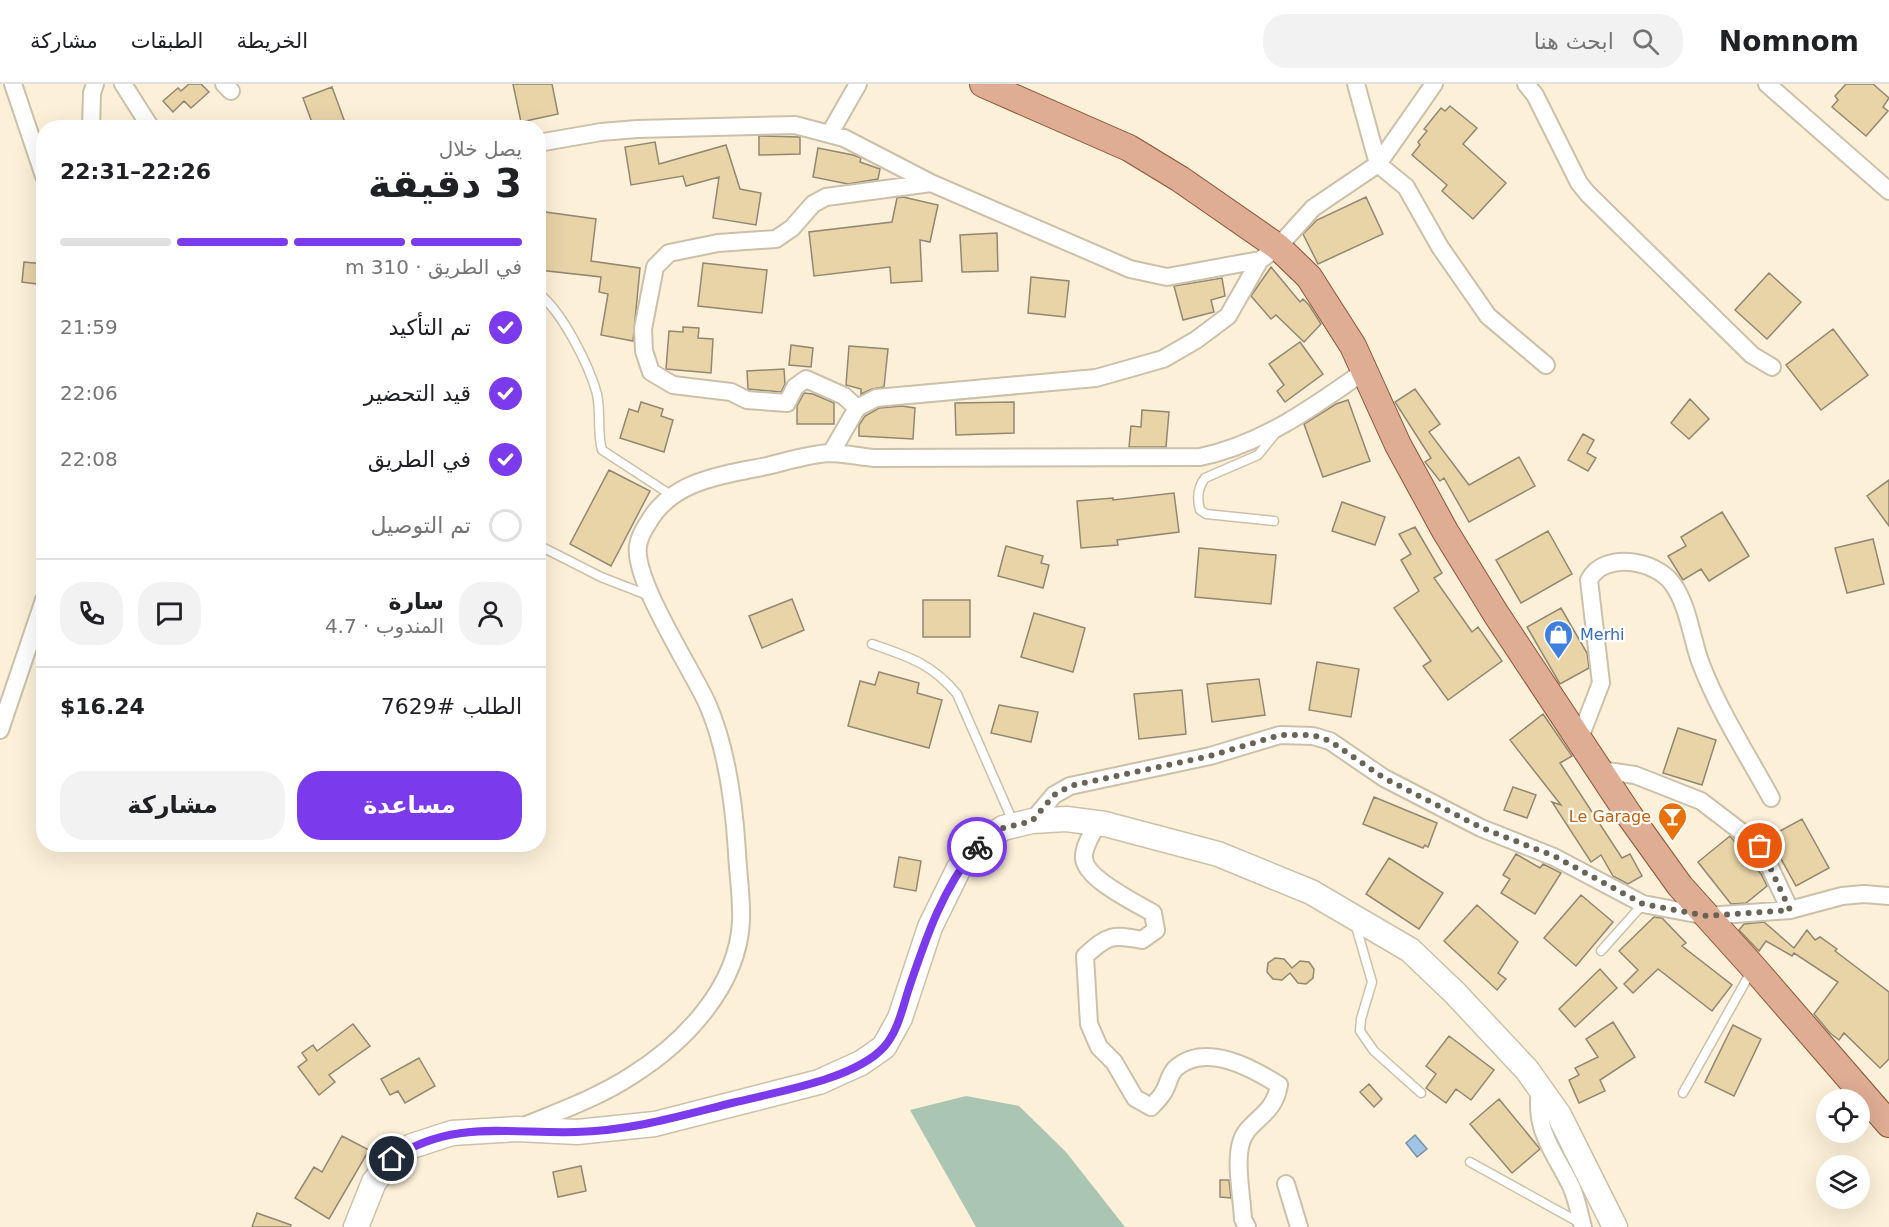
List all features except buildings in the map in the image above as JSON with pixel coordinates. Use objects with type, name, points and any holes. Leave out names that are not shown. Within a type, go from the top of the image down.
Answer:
[{"type":"main road","points":[[983,84],[1129,148],[1180,179],[1269,254],[1309,277],[1353,346],[1398,445],[1445,531],[1600,770],[1680,886],[1754,967],[1889,1124]]},
{"type":"main road","points":[[356,1227],[374,1182],[392,1159],[412,1146],[452,1132],[517,1129],[577,1132],[655,1124],[819,1082],[861,1063],[884,1047],[900,1018],[930,927],[959,868],[979,845],[1003,828],[1023,823],[1066,819],[1098,823],[1218,854],[1311,892],[1410,950],[1455,993],[1527,1070],[1578,1150],[1615,1227]]},
{"type":"street","points":[[13,84],[36,152]]},
{"type":"street","points":[[92,120],[92,93],[95,84]]},
{"type":"street","points":[[123,84],[146,120]]},
{"type":"street","points":[[830,133],[858,84]]},
{"type":"street","points":[[1356,84],[1378,164],[1406,187],[1440,247],[1488,316],[1546,365]]},
{"type":"street","points":[[831,453],[858,408],[876,398],[1096,378],[1163,359],[1196,340],[1228,316],[1269,254],[1313,208],[1378,164],[1434,84]]},
{"type":"street","points":[[1526,84],[1535,95],[1579,183],[1588,194],[1752,355],[1772,367]]},
{"type":"street","points":[[1767,84],[1889,191]]},
{"type":"street","points":[[546,142],[601,132],[713,125],[795,125],[830,133],[931,183],[1130,269],[1167,277],[1188,275],[1269,254]]},
{"type":"street","points":[[858,408],[844,396],[806,380],[795,387],[787,403],[771,404],[747,400],[731,392],[673,384],[651,372],[644,351],[643,329],[656,267],[669,253],[718,243],[776,239],[792,228],[813,204],[826,197],[931,183]]},
{"type":"street","points":[[517,1129],[591,1098],[632,1076],[670,1046],[702,1015],[722,987],[735,954],[741,922],[735,825],[724,758],[707,703],[642,571],[638,546],[657,507],[688,485],[805,456],[831,453],[874,458],[1173,459],[1229,451],[1284,424],[1363,372]]},
{"type":"street","points":[[1580,740],[1601,683],[1589,580],[1593,572],[1602,565],[1629,562],[1648,566],[1661,572],[1672,583],[1684,606],[1700,663],[1711,689],[1771,798]]},
{"type":"street","points":[[0,730],[36,624]]},
{"type":"street","points":[[1023,823],[1054,795],[1070,786],[1210,756],[1280,735],[1313,735],[1330,741],[1384,778],[1482,828],[1554,856],[1643,904],[1707,916],[1790,910],[1842,896],[1864,894],[1889,896]]},
{"type":"street","points":[[1600,770],[1635,775],[1701,801],[1760,846],[1790,910]]},
{"type":"street","points":[[1098,823],[1089,838],[1083,858],[1091,875],[1154,913],[1156,930],[1142,940],[1118,935],[1103,939],[1085,956],[1089,1024],[1099,1047],[1114,1062],[1135,1098],[1151,1107],[1164,1093],[1174,1069],[1190,1060],[1222,1058],[1251,1067],[1279,1085],[1277,1098],[1267,1113],[1247,1132],[1240,1143],[1244,1219],[1247,1227]]},
{"type":"street","points":[[1540,1090],[1538,1104],[1541,1128],[1572,1189],[1582,1226]]},
{"type":"street","points":[[1286,1184],[1299,1227]]},
{"type":"lane","points":[[546,299],[561,319],[590,375],[597,395],[599,440],[602,450],[671,495]]},
{"type":"lane","points":[[1274,521],[1206,514],[1200,510],[1198,498],[1200,484],[1205,478],[1258,455],[1284,424]]},
{"type":"lane","points":[[546,549],[601,578],[653,597]]},
{"type":"lane","points":[[872,644],[924,663],[942,676],[957,694],[1023,823]]},
{"type":"lane","points":[[1601,951],[1643,904]]},
{"type":"lane","points":[[1352,914],[1372,982],[1361,1019],[1360,1031],[1374,1051],[1421,1093]]},
{"type":"lane","points":[[1683,1093],[1754,967]]},
{"type":"lane","points":[[1470,1162],[1582,1226]]},
{"type":"green space","points":[[966,1096],[1019,1106],[1066,1152],[1125,1227],[976,1227],[910,1110]]},
{"type":"water","points":[[1415,1135],[1427,1149],[1417,1157],[1406,1143]]},
{"type":"way so far","points":[[977,847],[1003,828],[1032,821],[1054,795],[1070,786],[1210,756],[1280,735],[1296,734],[1313,735],[1330,741],[1384,778],[1482,828],[1554,856],[1643,904],[1707,916],[1790,910],[1760,846]]},
{"type":"place","name":"Merhi","points":[[1559,660]]},
{"type":"place","name":"Le Garage","points":[[1672,842]]},
{"type":"route","points":[[392,1159],[412,1146],[452,1132],[517,1129],[577,1132],[655,1124],[819,1082],[861,1063],[884,1047],[900,1018],[930,927],[944,895],[959,868],[977,847]]}]
